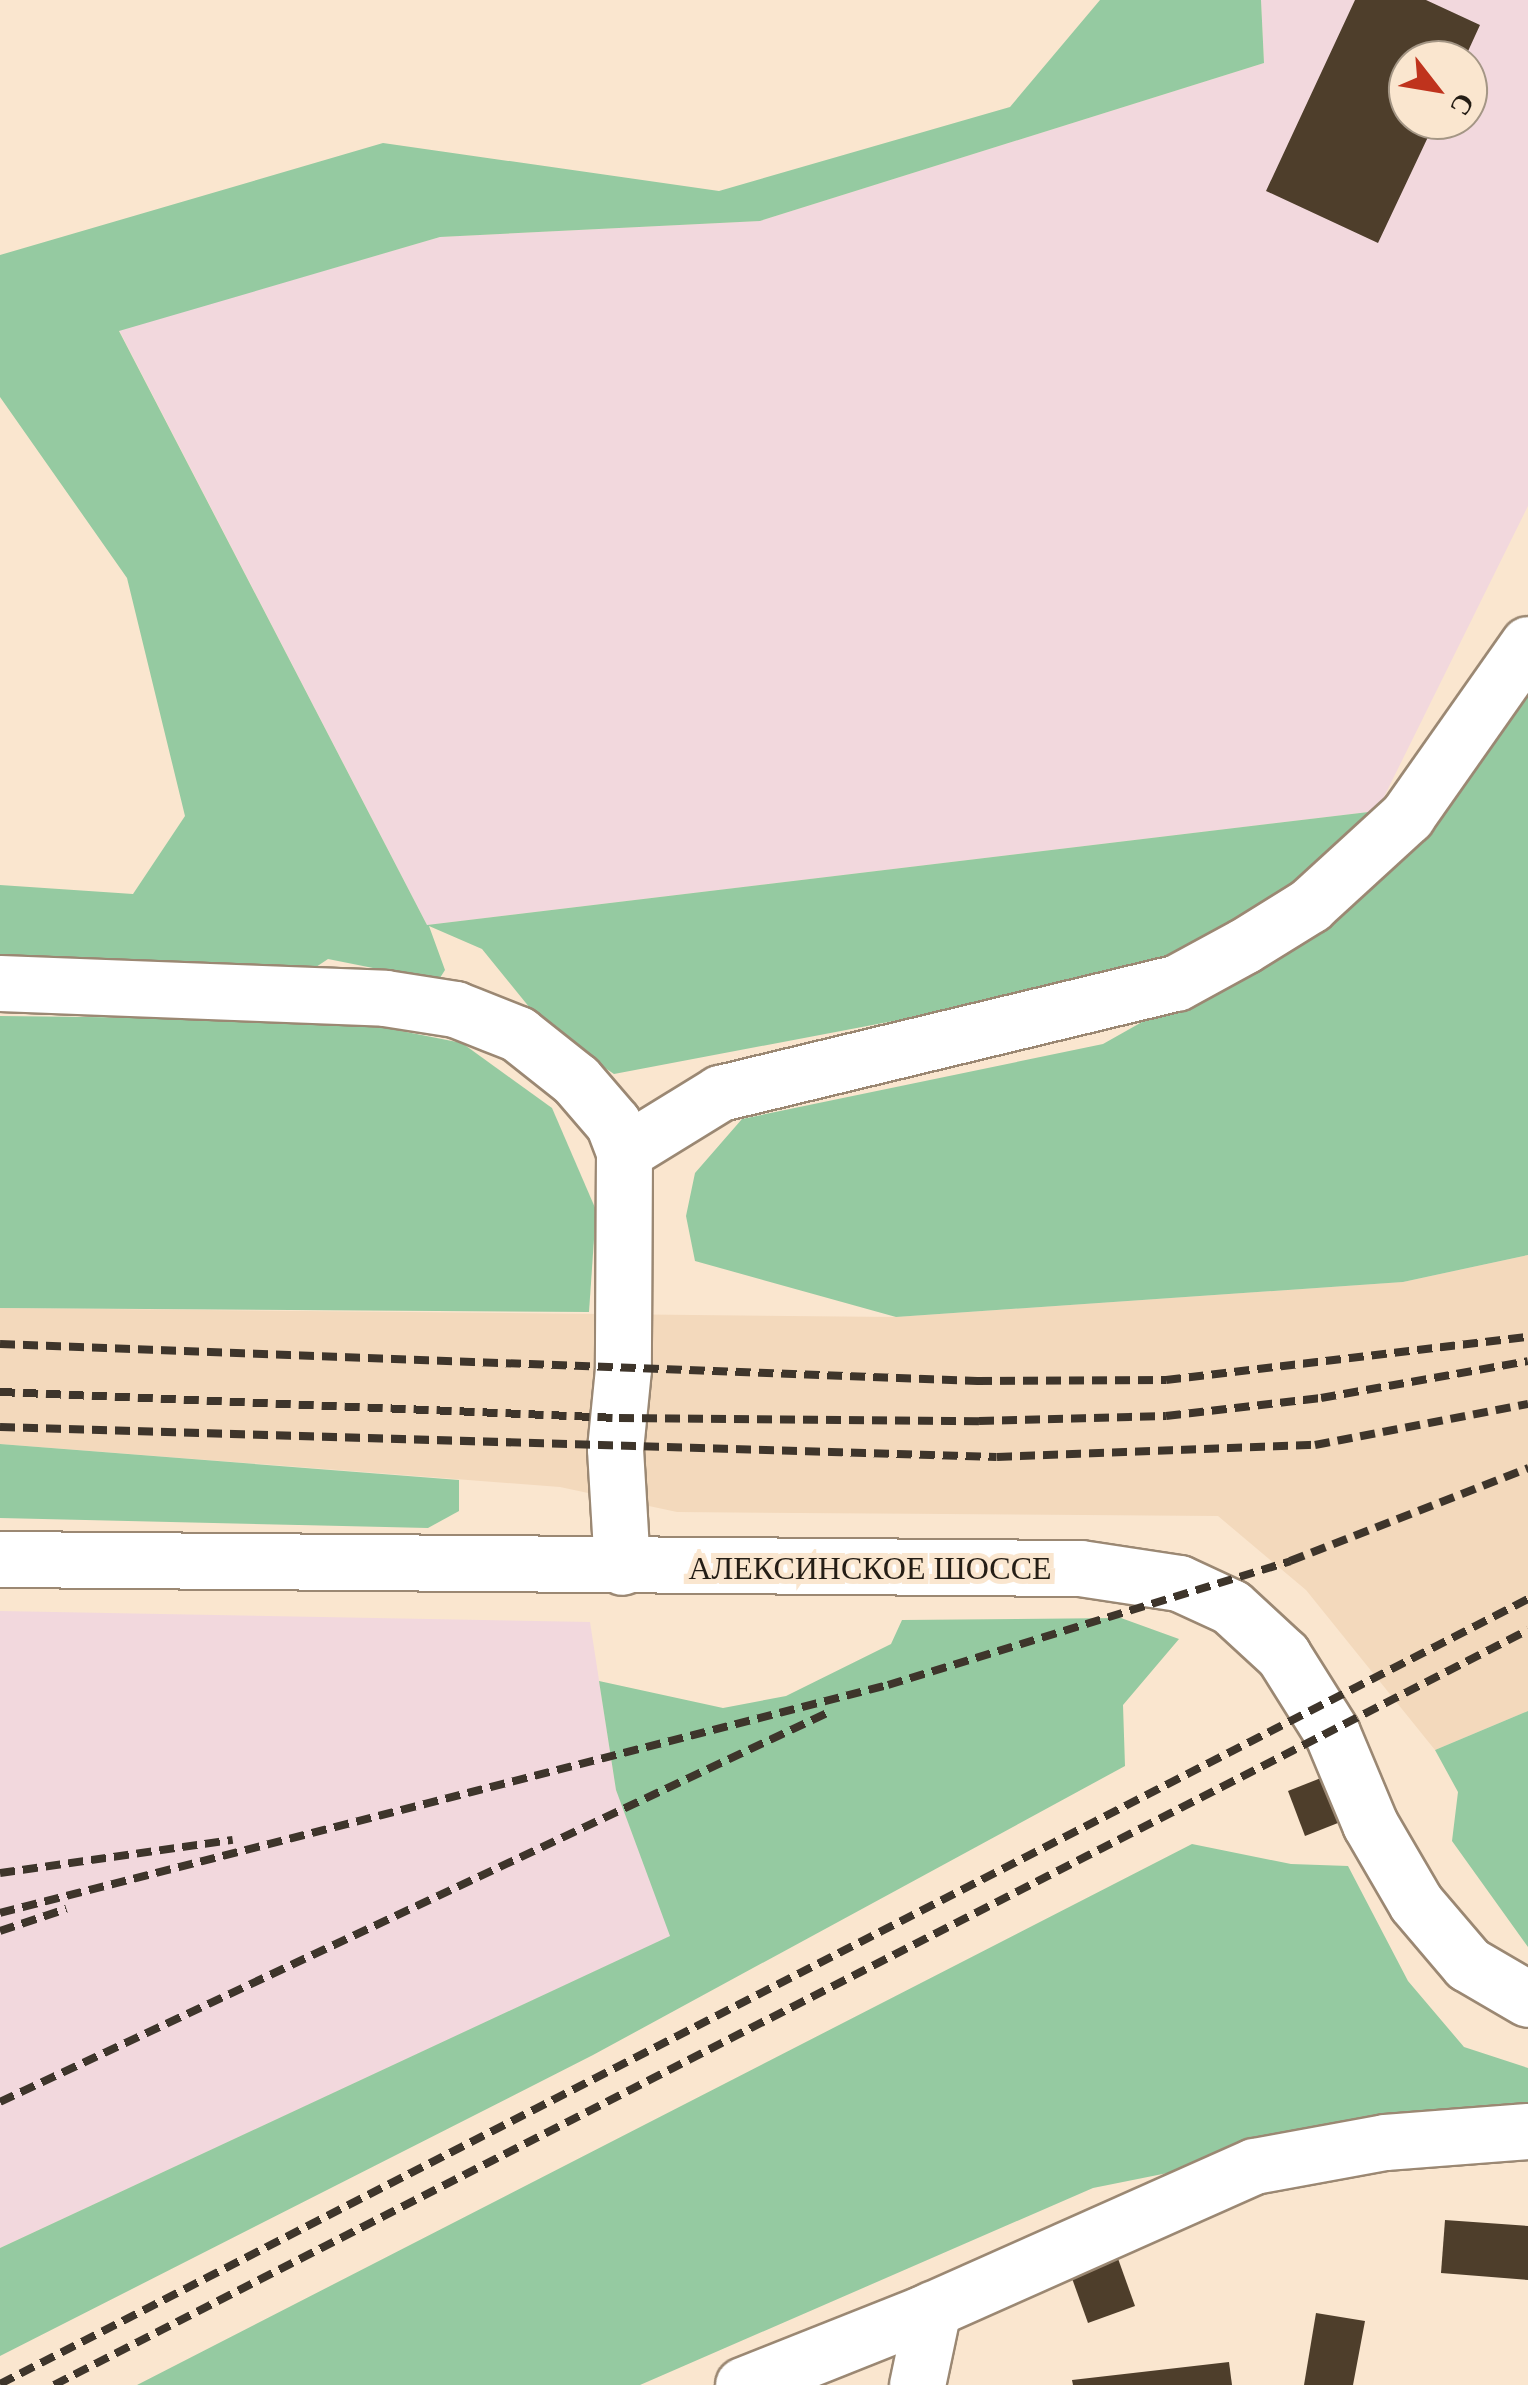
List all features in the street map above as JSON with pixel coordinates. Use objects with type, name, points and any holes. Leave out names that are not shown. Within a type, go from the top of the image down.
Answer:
[{"type":"main road","points":[[624,1152],[720,1093],[1176,982],[1244,946],[1310,905],[1407,816],[1528,644]]},
{"type":"main road","points":[[0,983],[385,998],[455,1009],[518,1034],[596,1100],[624,1152],[623,1369],[615,1449],[622,1567]]},
{"type":"main road","name":"АЛЕКСИНСКОЕ ШОССЕ","points":[[0,1559],[1080,1568],[1144,1576],[1211,1596],[1259,1629],[1296,1673],[1332,1733],[1386,1854],[1431,1923],[1468,1964],[1528,1999]]},
{"type":"main road","points":[[742,2385],[933,2309],[1254,2166],[1385,2142],[1528,2131]]},
{"type":"main road","points":[[917,2385],[933,2309]]},
{"type":"shaded area","points":[[1261,0],[1528,0],[1528,506],[1377,811],[427,925],[119,330],[440,237],[760,221],[1264,63]]},
{"type":"shaded area","points":[[1528,1255],[1528,1711],[1435,1750],[1306,1590],[1218,1516],[677,1512],[560,1487],[0,1444],[0,1308],[896,1317],[1403,1282]]},
{"type":"shaded area","points":[[0,1611],[590,1622],[616,1790],[671,1936],[0,2248]]},
{"type":"green space","points":[[1100,0],[1261,0],[1264,63],[760,221],[440,237],[119,331],[427,925],[1377,811],[1291,887],[1157,971],[614,1074],[547,1029],[482,949],[429,926],[445,970],[438,981],[328,959],[313,969],[0,963],[0,885],[133,894],[185,816],[127,578],[0,397],[0,255],[383,143],[719,191],[1010,107]]},
{"type":"green space","points":[[1528,688],[1528,1255],[1403,1282],[896,1317],[695,1261],[686,1216],[695,1173],[742,1119],[1103,1044],[1284,942],[1427,836]]},
{"type":"green space","points":[[0,1016],[346,1020],[462,1043],[552,1108],[596,1210],[589,1312],[0,1308]]},
{"type":"green space","points":[[0,1444],[459,1480],[459,1511],[428,1528],[0,1518]]},
{"type":"green space","points":[[1121,1618],[1179,1639],[1123,1705],[1125,1766],[593,2055],[0,2356],[0,2248],[670,1936],[616,1790],[599,1681],[723,1708],[786,1696],[891,1644],[902,1620]]},
{"type":"green space","points":[[1528,1711],[1528,1947],[1452,1841],[1458,1792],[1435,1750]]},
{"type":"green space","points":[[1192,1844],[1291,1864],[1348,1866],[1408,1981],[1464,2047],[1528,2068],[1528,2110],[1486,2109],[1093,2188],[640,2385],[137,2385]]},
{"type":"building","points":[[1355,0],[1426,0],[1480,25],[1473,40],[1388,40],[1388,140],[1427,140],[1378,243],[1266,191]]},
{"type":"building","points":[[1326,1776],[1343,1821],[1305,1836],[1288,1791]]},
{"type":"building","points":[[1445,2220],[1528,2226],[1528,2280],[1441,2273]]},
{"type":"building","points":[[1116,2253],[1135,2306],[1088,2323],[1069,2270]]},
{"type":"building","points":[[1316,2313],[1365,2321],[1353,2385],[1304,2385]]},
{"type":"building","points":[[1229,2362],[1232,2385],[1073,2385],[1072,2380]]},
{"type":"railway","points":[[0,1344],[977,1381],[1166,1380],[1528,1337]]},
{"type":"railway","points":[[0,1392],[619,1418],[979,1421],[1166,1416],[1321,1398],[1528,1361]]},
{"type":"railway","points":[[0,1427],[997,1457],[1315,1445],[1528,1404]]},
{"type":"railway","points":[[0,1913],[888,1685],[1290,1561],[1528,1468]]},
{"type":"railway","points":[[0,2384],[1528,1599]]},
{"type":"railway","points":[[54,2385],[1528,1630]]},
{"type":"railway","points":[[0,2102],[829,1712]]},
{"type":"railway","points":[[0,1873],[233,1840]]},
{"type":"railway","points":[[0,1931],[66,1909]]}]
